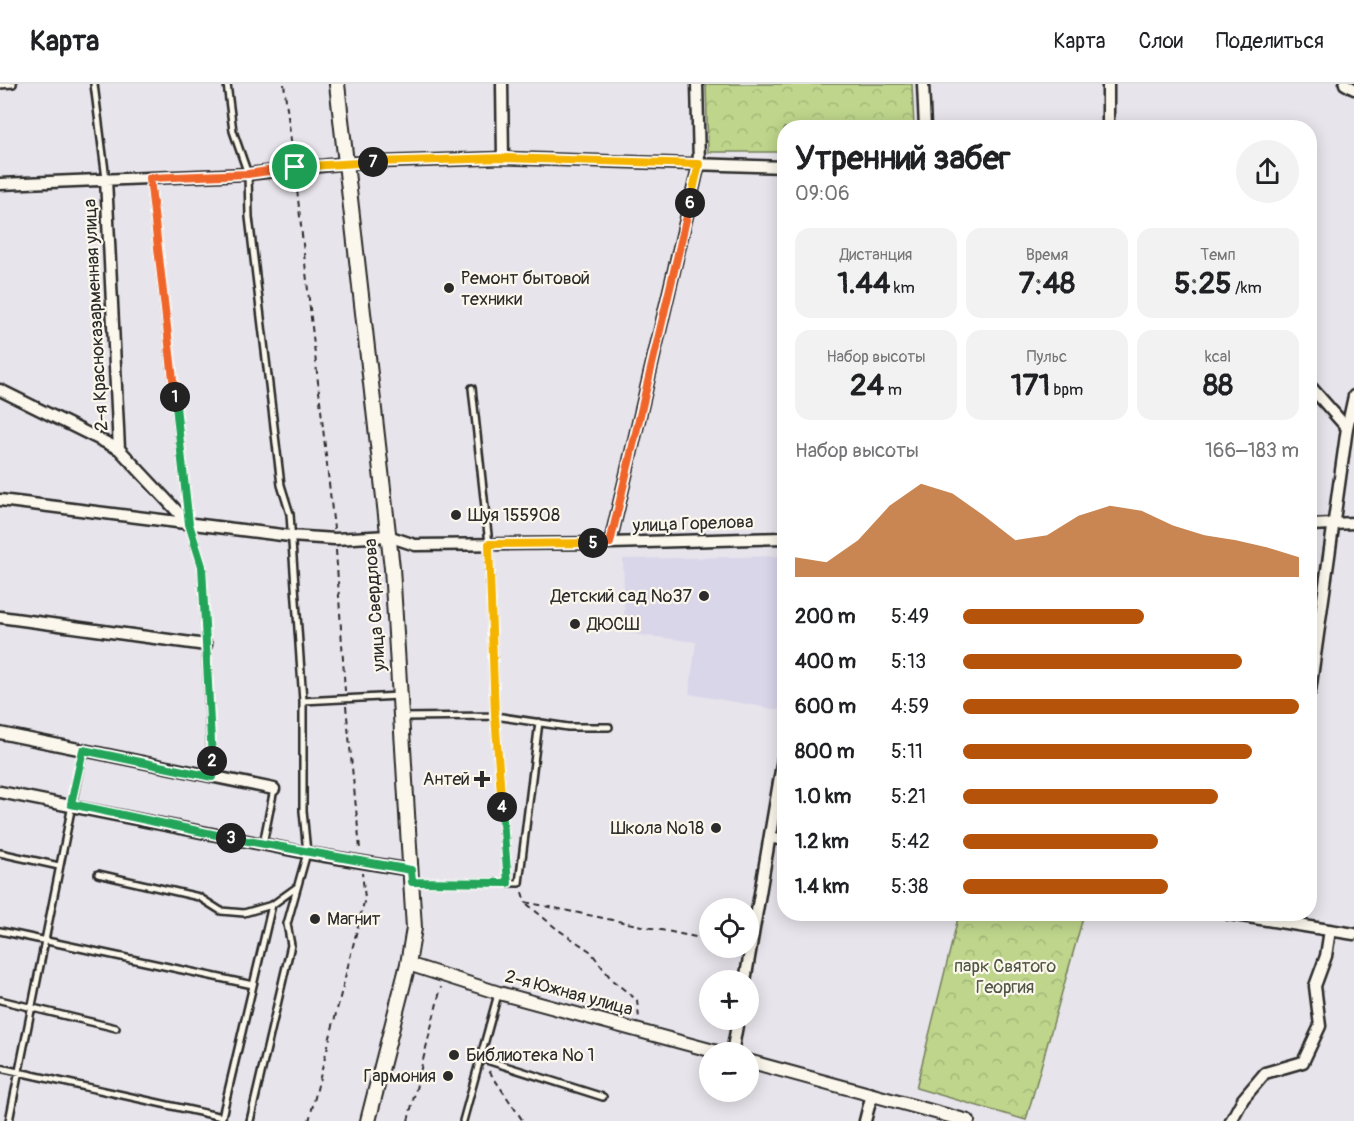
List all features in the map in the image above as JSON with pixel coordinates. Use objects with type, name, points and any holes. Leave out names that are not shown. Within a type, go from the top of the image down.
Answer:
[{"type":"main road","name":"улица Свердлова","points":[[337,84],[348,163],[388,536],[414,928],[408,964],[368,1121]]},
{"type":"street","points":[[502,84],[503,158]]},
{"type":"street","points":[[610,543],[699,164],[697,84]]},
{"type":"street","points":[[923,84],[925,120]]},
{"type":"street","points":[[1108,84],[1108,120]]},
{"type":"street","points":[[1345,84],[1354,88]]},
{"type":"street","points":[[0,184],[248,174],[295,167],[348,163],[503,158],[777,167]]},
{"type":"street","name":"2-я Красноказарменная улица","points":[[106,179],[119,449]]},
{"type":"street","points":[[0,390],[119,449],[189,524]]},
{"type":"street","points":[[1317,394],[1347,428]]},
{"type":"street","points":[[1317,644],[1347,428],[1354,396]]},
{"type":"street","name":"улица Горелова","points":[[0,500],[290,536],[335,538],[388,536],[415,544],[610,543],[777,538]]},
{"type":"street","points":[[1317,525],[1354,523]]},
{"type":"street","points":[[0,617],[206,645]]},
{"type":"street","points":[[0,733],[274,789]]},
{"type":"street","points":[[0,792],[71,804],[307,854],[362,863],[411,876]]},
{"type":"street","points":[[747,970],[777,795]]},
{"type":"street","points":[[770,837],[777,838]]},
{"type":"street","points":[[1293,921],[1354,934]]},
{"type":"street","points":[[1231,1121],[1243,1099],[1265,1073],[1303,1062],[1320,1026],[1315,986],[1326,956],[1330,930]]},
{"type":"street","name":"2-я Южная улица","points":[[408,964],[499,993],[699,1047]]},
{"type":"street","points":[[759,1064],[968,1121]]},
{"type":"street","points":[[865,1121],[872,1094]]},
{"type":"lane","points":[[0,85],[13,84]]},
{"type":"lane","points":[[94,84],[106,179]]},
{"type":"lane","points":[[227,84],[233,131],[248,174],[253,252],[281,485],[290,514],[303,701],[303,811],[307,854],[287,924],[291,945],[250,1121]]},
{"type":"lane","points":[[150,178],[189,524],[202,566],[212,777]]},
{"type":"lane","points":[[472,388],[489,544],[495,716],[508,883]]},
{"type":"lane","points":[[303,701],[399,696]]},
{"type":"lane","points":[[400,717],[495,716],[568,727],[609,727]]},
{"type":"lane","points":[[411,876],[519,883],[539,722]]},
{"type":"lane","points":[[9,1121],[83,750]]},
{"type":"lane","points":[[263,844],[274,789]]},
{"type":"lane","points":[[0,853],[59,866]]},
{"type":"lane","points":[[98,874],[200,897],[221,911],[244,913],[272,905],[297,887]]},
{"type":"lane","points":[[0,1068],[221,1119],[272,905]]},
{"type":"lane","points":[[0,931],[253,985]]},
{"type":"lane","points":[[464,1121],[499,993]]},
{"type":"lane","points":[[0,1000],[116,1028]]},
{"type":"lane","points":[[480,1058],[603,1098]]},
{"type":"path","points":[[284,84],[335,538],[346,698],[364,898],[309,1121]]},
{"type":"path","points":[[519,883],[525,902],[557,929],[590,951],[612,980],[637,1000],[641,1031]]},
{"type":"path","points":[[525,902],[699,938]]},
{"type":"path","points":[[408,1121],[444,976]]},
{"type":"path","points":[[480,1058],[523,1121]]},
{"type":"shaded area","name":"Детский сад №37","points":[[777,556],[777,710],[689,694],[696,642],[625,633],[623,559]]},
{"type":"green space","points":[[706,84],[912,84],[914,120],[777,120],[777,152],[708,152]]},
{"type":"green space","name":"парк Святого Георгия","points":[[957,921],[1082,921],[1026,1120],[916,1088]]},
{"type":"place","name":"Ремонт бытовой техники","points":[[449,288]]},
{"type":"place","name":"Шуя 155908","points":[[456,515]]},
{"type":"place","name":"Детский сад №37","points":[[704,596]]},
{"type":"place","name":"ДЮСШ","points":[[575,624]]},
{"type":"place","name":"Антей","points":[[482,779]]},
{"type":"place","name":"Школа №18","points":[[716,828]]},
{"type":"place","name":"Магнит","points":[[315,919]]},
{"type":"place","name":"Библиотека № 1","points":[[454,1055]]},
{"type":"place","name":"Гармония","points":[[448,1076]]},
{"type":"route","points":[[503,158],[699,164],[610,543],[489,544],[495,716],[508,883],[412,882],[411,870],[307,854],[71,804],[83,750],[212,777],[202,566],[189,524],[150,178],[248,174],[295,167],[503,158]]}]
